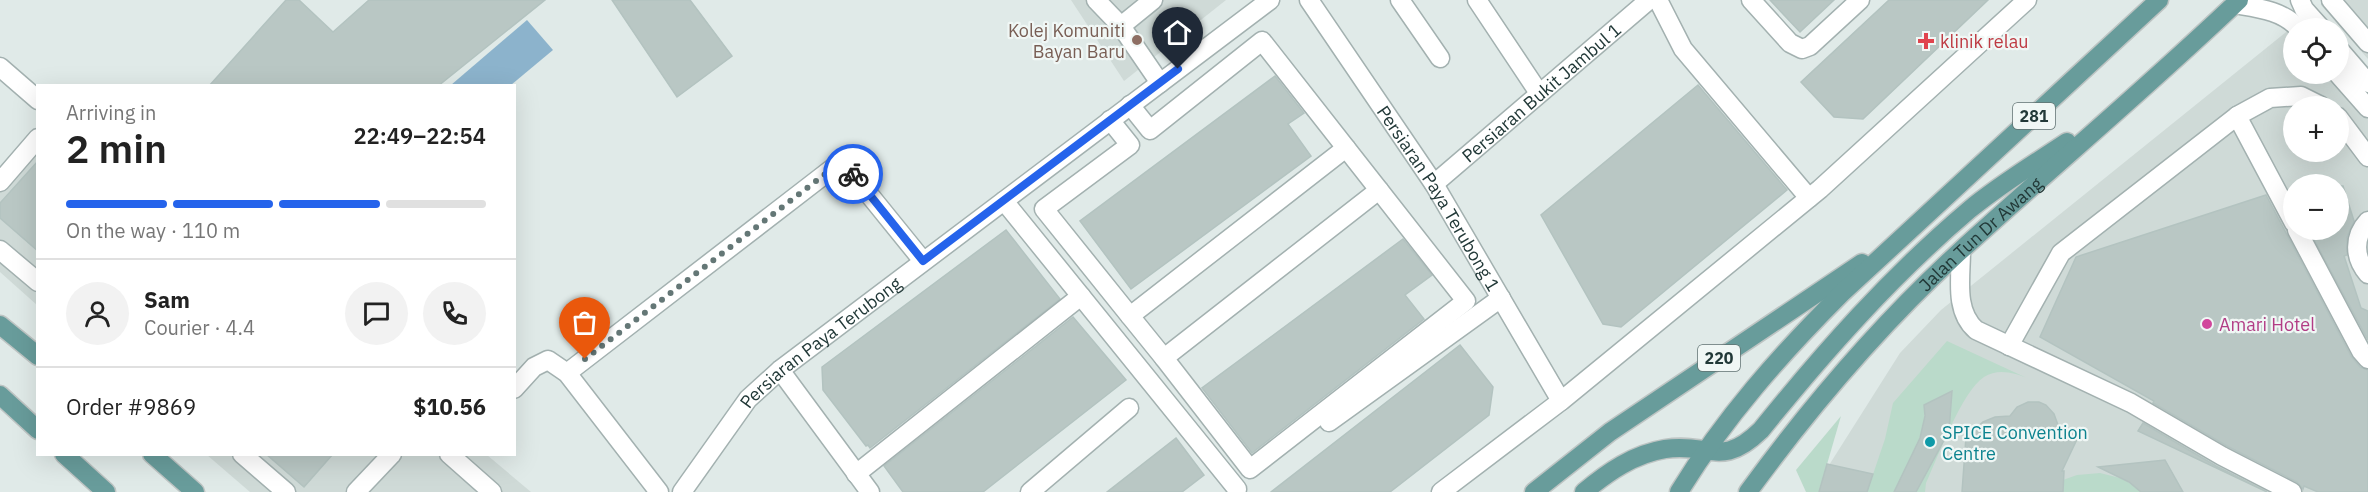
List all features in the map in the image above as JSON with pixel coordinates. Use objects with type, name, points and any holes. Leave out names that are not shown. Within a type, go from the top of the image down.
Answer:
[{"type":"main road","name":"281","points":[[1679,492],[1705,450],[1793,342],[1842,293],[2159,0]]},
{"type":"main road","name":"Jalan Tun Dr Awang","points":[[1748,492],[1840,376],[1889,322],[1960,251],[2236,2]]},
{"type":"main road","points":[[1584,492],[1620,466],[1644,455],[1667,449],[1730,452],[1748,442],[1761,430],[1867,307],[1949,228],[1999,188],[2120,106]]},
{"type":"main road","name":"220","points":[[1534,492],[1610,432],[1909,232]]},
{"type":"main road","points":[[0,325],[36,354]]},
{"type":"main road","points":[[0,395],[36,428]]},
{"type":"main road","points":[[66,456],[106,492]]},
{"type":"main road","points":[[154,456],[195,492]]},
{"type":"street","points":[[1096,0],[1121,26],[1160,83]]},
{"type":"street","points":[[1121,26],[1153,0]]},
{"type":"street","name":"Persiaran Paya Terubong","points":[[682,492],[748,399],[780,370],[1270,0]]},
{"type":"street","name":"Persiaran Paya Terubong 1","points":[[1309,0],[1434,184],[1561,401]]},
{"type":"street","points":[[1400,0],[1440,58]]},
{"type":"street","points":[[1477,0],[1539,93]]},
{"type":"street","name":"Persiaran Bukit Jambul 1","points":[[1434,184],[1649,0]]},
{"type":"street","points":[[1658,0],[1683,49],[1809,198]]},
{"type":"street","points":[[1751,0],[1790,43],[1802,49],[1810,46],[1860,0]]},
{"type":"street","points":[[1441,492],[1561,401],[1809,198],[2027,0]]},
{"type":"street","points":[[2331,0],[2368,43]]},
{"type":"street","points":[[2236,2],[2274,12],[2298,15]]},
{"type":"street","points":[[1110,120],[1130,145],[1044,209],[1250,469],[1466,301],[1262,41],[1150,130],[1130,105]]},
{"type":"street","points":[[2349,60],[2368,82]]},
{"type":"street","points":[[0,67],[36,98]]},
{"type":"street","points":[[2347,84],[2368,108]]},
{"type":"street","points":[[2009,346],[2061,253],[2237,116],[2270,98],[2283,97]]},
{"type":"street","points":[[2237,116],[2283,202]]},
{"type":"street","points":[[2349,132],[2368,157]]},
{"type":"street","points":[[0,182],[36,140]]},
{"type":"street","points":[[1130,316],[1346,148]]},
{"type":"street","points":[[567,373],[842,161],[923,261]]},
{"type":"street","points":[[1164,358],[1379,190]]},
{"type":"street","points":[[1004,201],[1235,490],[1501,298]]},
{"type":"street","points":[[2368,221],[2358,235],[2357,246],[2362,267],[2368,274]]},
{"type":"street","points":[[2302,240],[2361,351],[2368,359]]},
{"type":"street","points":[[0,250],[36,280]]},
{"type":"street","points":[[1960,251],[1961,306],[1969,324],[1976,330],[2131,403],[2222,456],[2292,492]]},
{"type":"street","points":[[856,474],[1081,296]]},
{"type":"street","points":[[516,387],[534,367],[548,360],[567,373],[660,492]]},
{"type":"street","points":[[780,370],[870,492]]},
{"type":"street","points":[[1030,492],[1129,408]]},
{"type":"street","points":[[244,456],[286,492]]},
{"type":"street","points":[[356,492],[390,456]]},
{"type":"street","points":[[454,456],[492,492]]},
{"type":"shaded area","name":"Kolej Komuniti Bayan Baru","points":[[1071,0],[1226,0],[1124,81]]},
{"type":"shaded area","points":[[2321,0],[2368,0],[2368,59],[2349,37],[2349,18],[2332,18],[2321,5]]},
{"type":"shaded area","points":[[2283,34],[2283,84],[2347,84],[2368,108],[2368,492],[1812,492],[1900,353],[1941,310]]},
{"type":"shaded area","points":[[36,150],[36,304],[0,272],[0,193]]},
{"type":"shaded area","points":[[208,456],[488,456],[531,492],[250,492]]},
{"type":"green space","points":[[1947,341],[2029,379],[2001,372],[1989,374],[1976,385],[1967,396],[1951,425],[1926,483],[1925,492],[1916,492],[1950,415],[1949,393],[1924,405],[1924,427],[1898,492],[1867,492],[1885,439],[1893,403]]},
{"type":"green space","points":[[1841,416],[1819,492],[1806,492],[1796,470]]},
{"type":"green space","points":[[2100,473],[2124,479],[2141,492],[2063,492],[2063,480],[2077,475]]},
{"type":"water","points":[[527,20],[553,50],[512,84],[452,84]]},
{"type":"building","points":[[286,0],[299,0],[333,32],[369,0],[545,0],[440,84],[211,84]]},
{"type":"building","points":[[612,0],[690,0],[732,56],[677,97]]},
{"type":"building","points":[[1770,0],[1834,0],[1800,32]]},
{"type":"building","points":[[1889,0],[1988,0],[1863,119],[1834,117],[1801,82]]},
{"type":"building","points":[[1275,76],[1304,113],[1288,124],[1311,156],[1131,289],[1080,221]]},
{"type":"building","points":[[1698,85],[1787,190],[1621,327],[1603,324],[1541,215]]},
{"type":"building","points":[[36,163],[36,249],[0,218],[0,203]]},
{"type":"building","name":"Amari Hotel","points":[[2266,195],[2283,227],[2283,240],[2290,240],[2351,356],[2360,367],[2368,370],[2368,492],[2318,492],[2304,486],[2303,489],[2297,482],[2227,446],[2153,403],[2154,401],[2040,337],[2076,257]]},
{"type":"building","points":[[2349,205],[2354,221],[2349,232]]},
{"type":"building","points":[[1006,230],[1060,299],[870,448],[866,446],[823,390],[822,367]]},
{"type":"building","points":[[1403,239],[1432,275],[1405,295],[1424,319],[1252,453],[1202,388]]},
{"type":"building","points":[[2314,240],[2347,240],[2347,255],[2344,256],[2361,308],[2368,311],[2368,340]]},
{"type":"building","points":[[1073,317],[1126,380],[983,492],[903,492],[884,466]]},
{"type":"building","points":[[1460,345],[1493,387],[1489,415],[1390,492],[1271,492]]},
{"type":"building","name":"SPICE Convention Centre","points":[[1952,391],[1949,431],[1916,492],[1894,492],[1920,438],[1925,416],[1924,405]]},
{"type":"building","points":[[2028,402],[2039,402],[2046,405],[2054,414],[2058,425],[2079,435],[2062,471],[2064,471],[2063,492],[1962,492],[1966,437],[1983,422],[1995,417],[2010,416],[2017,407]]},
{"type":"building","points":[[2143,423],[2216,466],[2267,492],[2138,431]]},
{"type":"building","points":[[1176,438],[1204,475],[1182,492],[1107,492]]},
{"type":"building","points":[[268,456],[331,456],[304,487]]},
{"type":"building","points":[[2165,460],[2183,492],[2141,492],[2129,482],[2098,467]]},
{"type":"building","points":[[1827,464],[1873,474],[1867,492],[1819,492]]},
{"type":"way so far","points":[[585,359],[842,161],[853,174]]},
{"type":"place","name":"Kolej Komuniti Bayan Baru","points":[[1137,40]]},
{"type":"place","name":"klinik relau","points":[[1926,41]]},
{"type":"place","name":"Amari Hotel","points":[[2207,324]]},
{"type":"place","name":"SPICE Convention Centre","points":[[1930,442]]},
{"type":"route","points":[[853,174],[923,261],[1178,69]]}]
